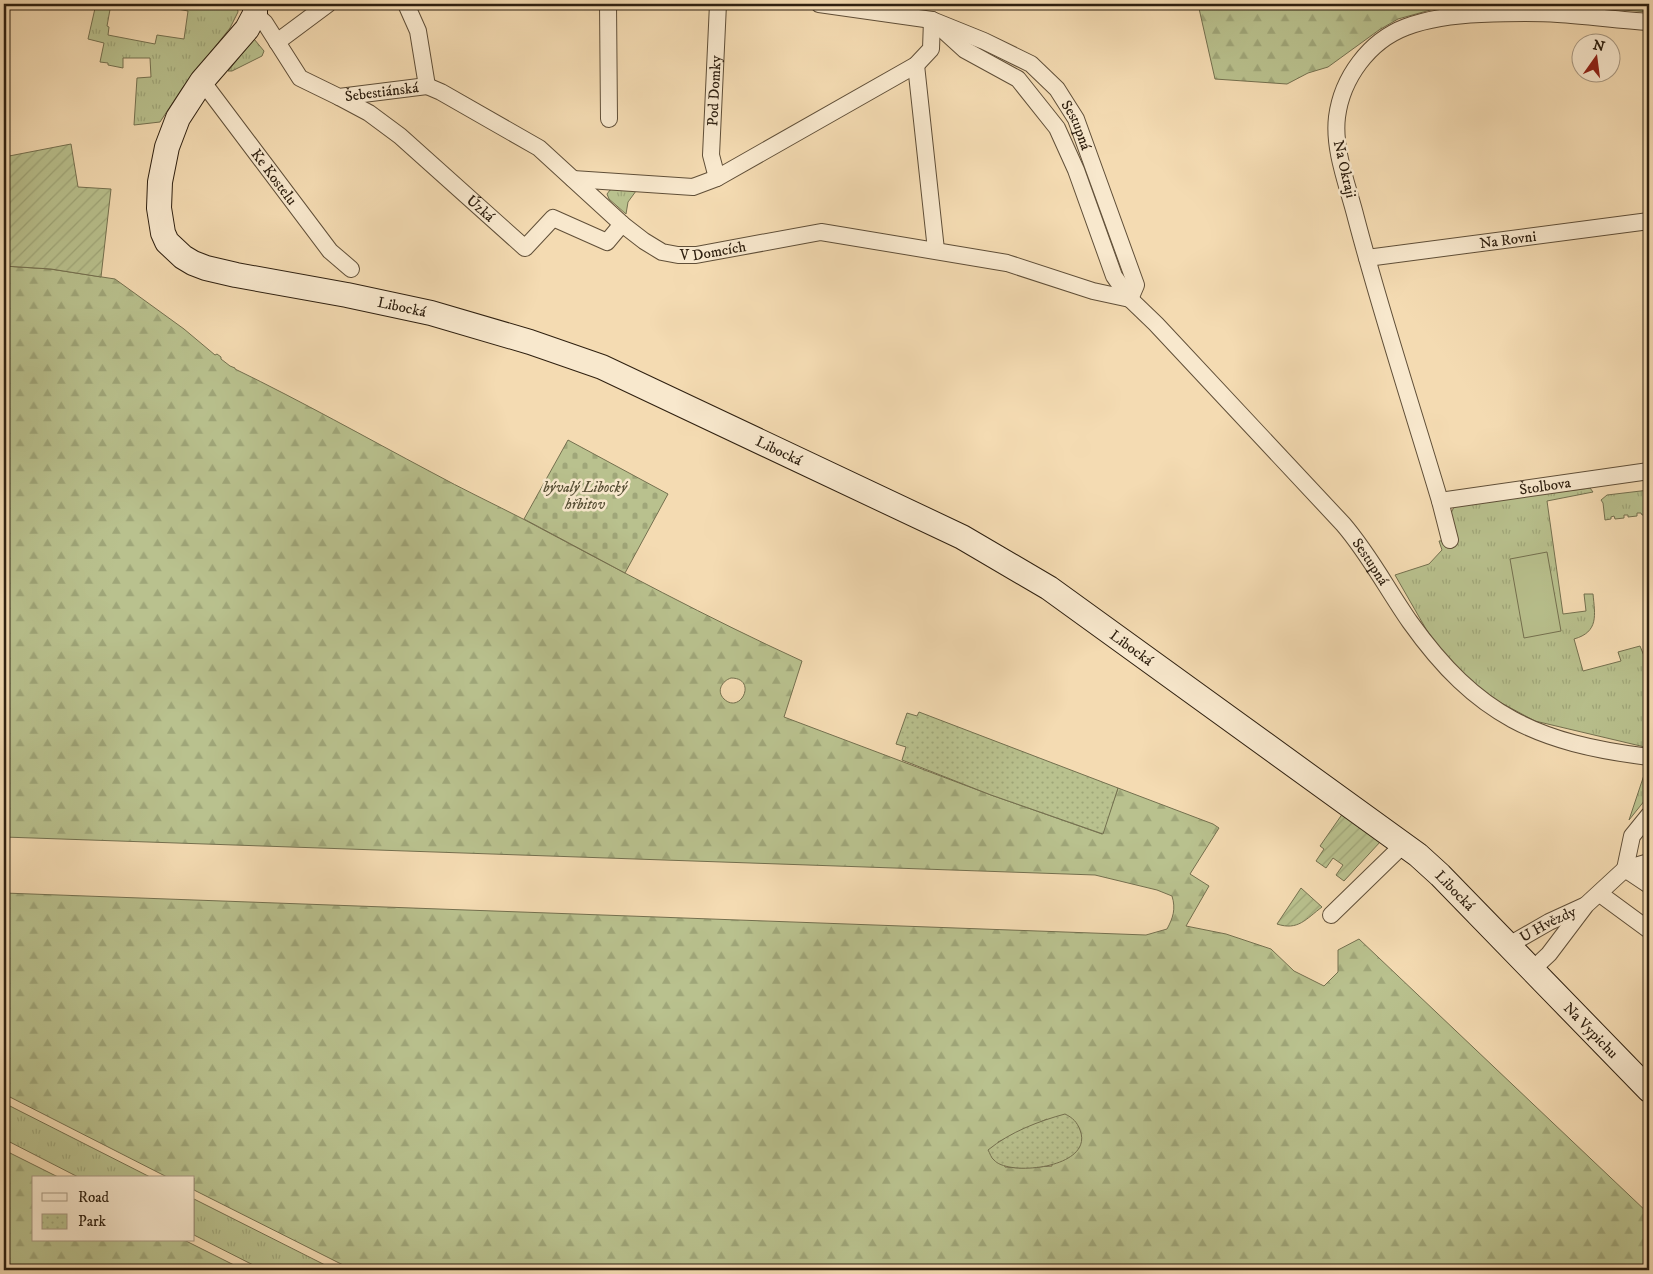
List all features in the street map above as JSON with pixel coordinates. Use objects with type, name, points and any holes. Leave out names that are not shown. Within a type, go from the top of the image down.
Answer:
[{"type":"street","points":[[277,42],[328,4]]},
{"type":"street","points":[[406,4],[418,31],[427,86]]},
{"type":"street","points":[[608,4],[609,118]]},
{"type":"street","name":"Pod Domky","points":[[717,178],[711,155],[718,4]]},
{"type":"street","name":"Sestupná","points":[[819,4],[932,20],[984,41],[1031,64],[1057,89],[1076,119],[1136,285],[1130,299]]},
{"type":"street","name":"Šebestiánská","points":[[255,9],[300,78],[339,97],[427,86]]},
{"type":"street","name":"Libocká","points":[[255,9],[247,29],[202,81],[178,118],[167,147],[160,182],[159,208],[167,242],[183,257],[206,268],[236,275],[347,295],[430,313],[530,342],[602,367],[962,537],[1049,588],[1404,844],[1440,874],[1533,969]]},
{"type":"street","name":"Na Okraji","points":[[1450,540],[1367,258],[1342,164],[1336,134],[1337,117],[1346,85],[1364,57],[1389,35],[1436,18],[1459,15],[1538,13],[1649,22]]},
{"type":"street","points":[[573,179],[692,187],[717,178],[916,65],[931,49],[932,20]]},
{"type":"street","name":"Sestupná","points":[[932,20],[965,50],[1018,79],[1057,128],[1076,170],[1114,276],[1130,299],[1156,324],[1344,524],[1358,541],[1410,622],[1434,655],[1476,696],[1511,719],[1550,736],[1586,747],[1649,757]]},
{"type":"street","points":[[916,65],[936,250]]},
{"type":"street","name":"Ke Kostelu","points":[[202,81],[330,251],[351,269]]},
{"type":"street","name":"V Domcích","points":[[427,86],[441,92],[539,148],[622,224],[662,252],[678,255],[696,255],[821,232],[1007,263],[1092,290],[1130,299]]},
{"type":"street","name":"Úzká","points":[[339,97],[369,113],[400,136],[524,248],[553,218],[607,242],[622,224]]},
{"type":"street","name":"Na Rovni","points":[[1367,258],[1649,221]]},
{"type":"street","name":"Štolbova","points":[[1440,501],[1649,472]]},
{"type":"street","points":[[1649,815],[1632,836],[1625,869],[1649,886]]},
{"type":"street","points":[[1331,914],[1404,844]]},
{"type":"street","name":"U Hvězdy","points":[[1509,945],[1549,922],[1586,905],[1625,869],[1649,862]]},
{"type":"street","points":[[1600,894],[1649,930]]},
{"type":"street","name":"U Hvězdy","points":[[1533,969],[1549,954],[1586,905]]},
{"type":"street","name":"Na Vypichu","points":[[1533,969],[1649,1090]]},
{"type":"green space","points":[[96,4],[111,4],[107,26],[109,27],[108,35],[155,44],[157,35],[184,39],[188,11],[162,6],[162,4],[237,4],[238,12],[230,28],[183,87],[160,122],[134,125],[137,78],[151,77],[150,58],[123,58],[123,68],[100,62],[104,43],[88,39]]},
{"type":"green space","points":[[1198,4],[1492,4],[1434,9],[1398,19],[1379,30],[1328,67],[1308,73],[1287,84],[1215,79]]},
{"type":"green space","points":[[1542,4],[1649,4],[1649,12]]},
{"type":"green space","points":[[254,39],[264,51],[262,56],[232,71],[228,71]]},
{"type":"green space","points":[[71,144],[78,187],[111,189],[101,277],[51,269],[4,266],[4,157]]},
{"type":"green space","points":[[613,189],[636,191],[628,202],[626,214],[609,199],[607,194]]},
{"type":"green space","points":[[4,266],[50,269],[115,279],[235,369],[663,593],[802,661],[784,717],[991,795],[1102,834],[1118,788],[1213,824],[1219,828],[1190,874],[1209,886],[1186,926],[1226,934],[1271,949],[1294,971],[1324,986],[1338,972],[1338,950],[1359,939],[1649,1214],[1649,1270],[353,1270],[195,1191],[195,1176],[165,1176],[4,1094],[4,893],[1146,935],[1167,929],[1173,913],[1172,896],[1157,890],[1095,875],[4,837]],"holes":[[[728,679],[739,680],[744,684],[744,694],[741,699],[730,703],[720,693],[721,687]],[[1047,1119],[1052,1166],[1005,1167],[998,1142]]]},
{"type":"green space","name":"bývalý Libocký hřbitov","points":[[568,440],[668,494],[625,573],[524,519]]},
{"type":"green space","points":[[1590,488],[1593,492],[1547,501],[1563,614],[1586,611],[1584,594],[1593,594],[1594,622],[1592,627],[1582,636],[1574,639],[1583,671],[1621,661],[1618,652],[1640,646],[1649,668],[1649,748],[1535,721],[1492,698],[1454,668],[1426,629],[1395,575],[1429,564],[1442,550],[1439,541],[1450,540],[1451,513],[1455,505]]},
{"type":"green space","points":[[1649,490],[1649,514],[1642,515],[1637,513],[1637,516],[1628,517],[1628,515],[1624,515],[1624,518],[1615,519],[1614,516],[1611,519],[1605,520],[1601,500],[1607,495]]},
{"type":"green space","points":[[1547,552],[1561,631],[1524,638],[1510,559]]},
{"type":"green space","points":[[919,712],[1118,788],[1103,834],[991,795],[902,760],[906,747],[896,744],[907,713],[917,716]]},
{"type":"green space","points":[[1646,769],[1649,769],[1649,795],[1629,820]]},
{"type":"green space","points":[[1343,813],[1381,841],[1344,881],[1336,875],[1343,865],[1333,858],[1326,868],[1316,861],[1324,849],[1320,846]]},
{"type":"green space","points":[[1301,888],[1322,907],[1296,925],[1284,926],[1277,924]]},
{"type":"green space","points":[[4,1103],[148,1176],[76,1176],[4,1139]]},
{"type":"green space","points":[[1065,1114],[1078,1125],[1081,1143],[1075,1153],[1063,1161],[1048,1166],[1015,1168],[1002,1165],[991,1157],[988,1150],[1006,1138],[1035,1124]]},
{"type":"green space","points":[[4,1150],[56,1176],[32,1176],[32,1242],[188,1242],[244,1270],[4,1270]]},
{"type":"green space","points":[[195,1200],[335,1270],[263,1270],[195,1236]]}]
